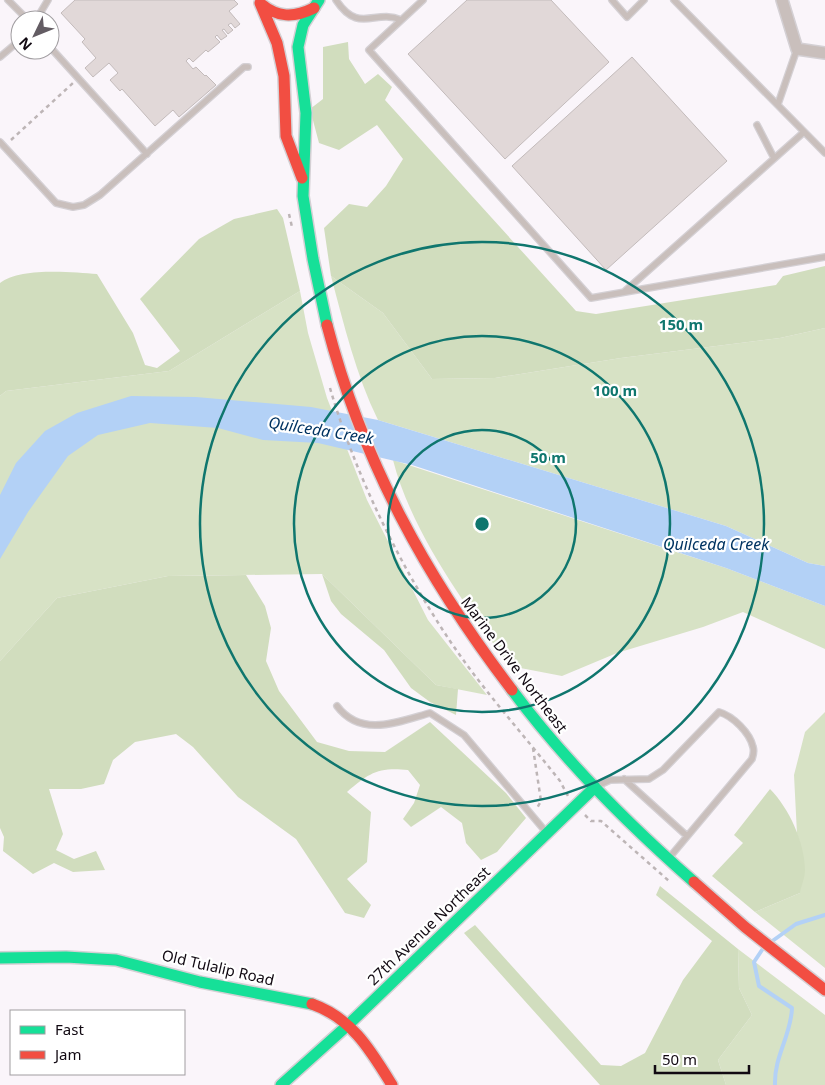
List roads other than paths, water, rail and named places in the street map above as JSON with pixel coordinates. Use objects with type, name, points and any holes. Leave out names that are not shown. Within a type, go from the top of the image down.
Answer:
[{"type":"main road","points":[[259,2],[274,14],[286,17],[302,15],[317,4]]},
{"type":"main road","name":"Marine Drive Northeast","points":[[259,2],[271,27],[281,60],[284,76],[286,136],[302,178]]},
{"type":"main road","name":"Marine Drive Northeast","points":[[317,4],[303,27],[298,42],[307,117],[302,178],[305,211],[323,314],[364,445],[390,502],[458,620],[509,689],[550,740],[668,860],[715,904],[825,990]]},
{"type":"main road","name":"27th Avenue Northeast","points":[[281,1085],[348,1025],[595,787]]},
{"type":"main road","name":"Old Tulalip Road","points":[[0,958],[61,955],[132,963],[208,984],[317,1006],[339,1016],[363,1040],[392,1085]]},
{"type":"street","points":[[782,0],[797,49],[825,53]]},
{"type":"lane","points":[[8,0],[18,10]]},
{"type":"lane","points":[[336,0],[352,17],[363,20],[390,17],[402,20]]},
{"type":"lane","points":[[423,0],[368,50],[591,298],[825,257]]},
{"type":"lane","points":[[612,0],[628,17],[644,0]]},
{"type":"lane","points":[[674,0],[825,153]]},
{"type":"lane","points":[[0,58],[10,49]]},
{"type":"lane","points":[[778,104],[797,49]]},
{"type":"lane","points":[[60,58],[147,154]]},
{"type":"lane","points":[[2,144],[56,203],[73,207],[84,205],[100,195],[244,68],[248,67]]},
{"type":"lane","points":[[757,125],[774,158]]},
{"type":"lane","points":[[624,292],[804,132]]},
{"type":"lane","points":[[336,706],[342,713],[362,725],[384,726],[430,713],[464,735],[547,834]]},
{"type":"lane","points":[[595,787],[610,780],[649,779],[663,770],[719,712],[727,714],[744,731],[753,747],[752,759],[668,860]]},
{"type":"lane","points":[[624,779],[688,836]]},
{"type":"water","name":"Quilceda Creek","points":[[131,396],[196,397],[311,407],[378,420],[726,526],[808,563],[825,566],[825,606],[726,568],[412,465],[318,443],[263,440],[218,428],[150,423],[98,435],[68,456],[28,512],[0,559],[0,495],[16,463],[45,431],[77,413]]},
{"type":"waterway","points":[[771,942],[796,924],[825,915]]},
{"type":"waterway","points":[[764,947],[754,962],[759,986],[792,1008],[789,1028],[777,1065],[775,1085]]}]
